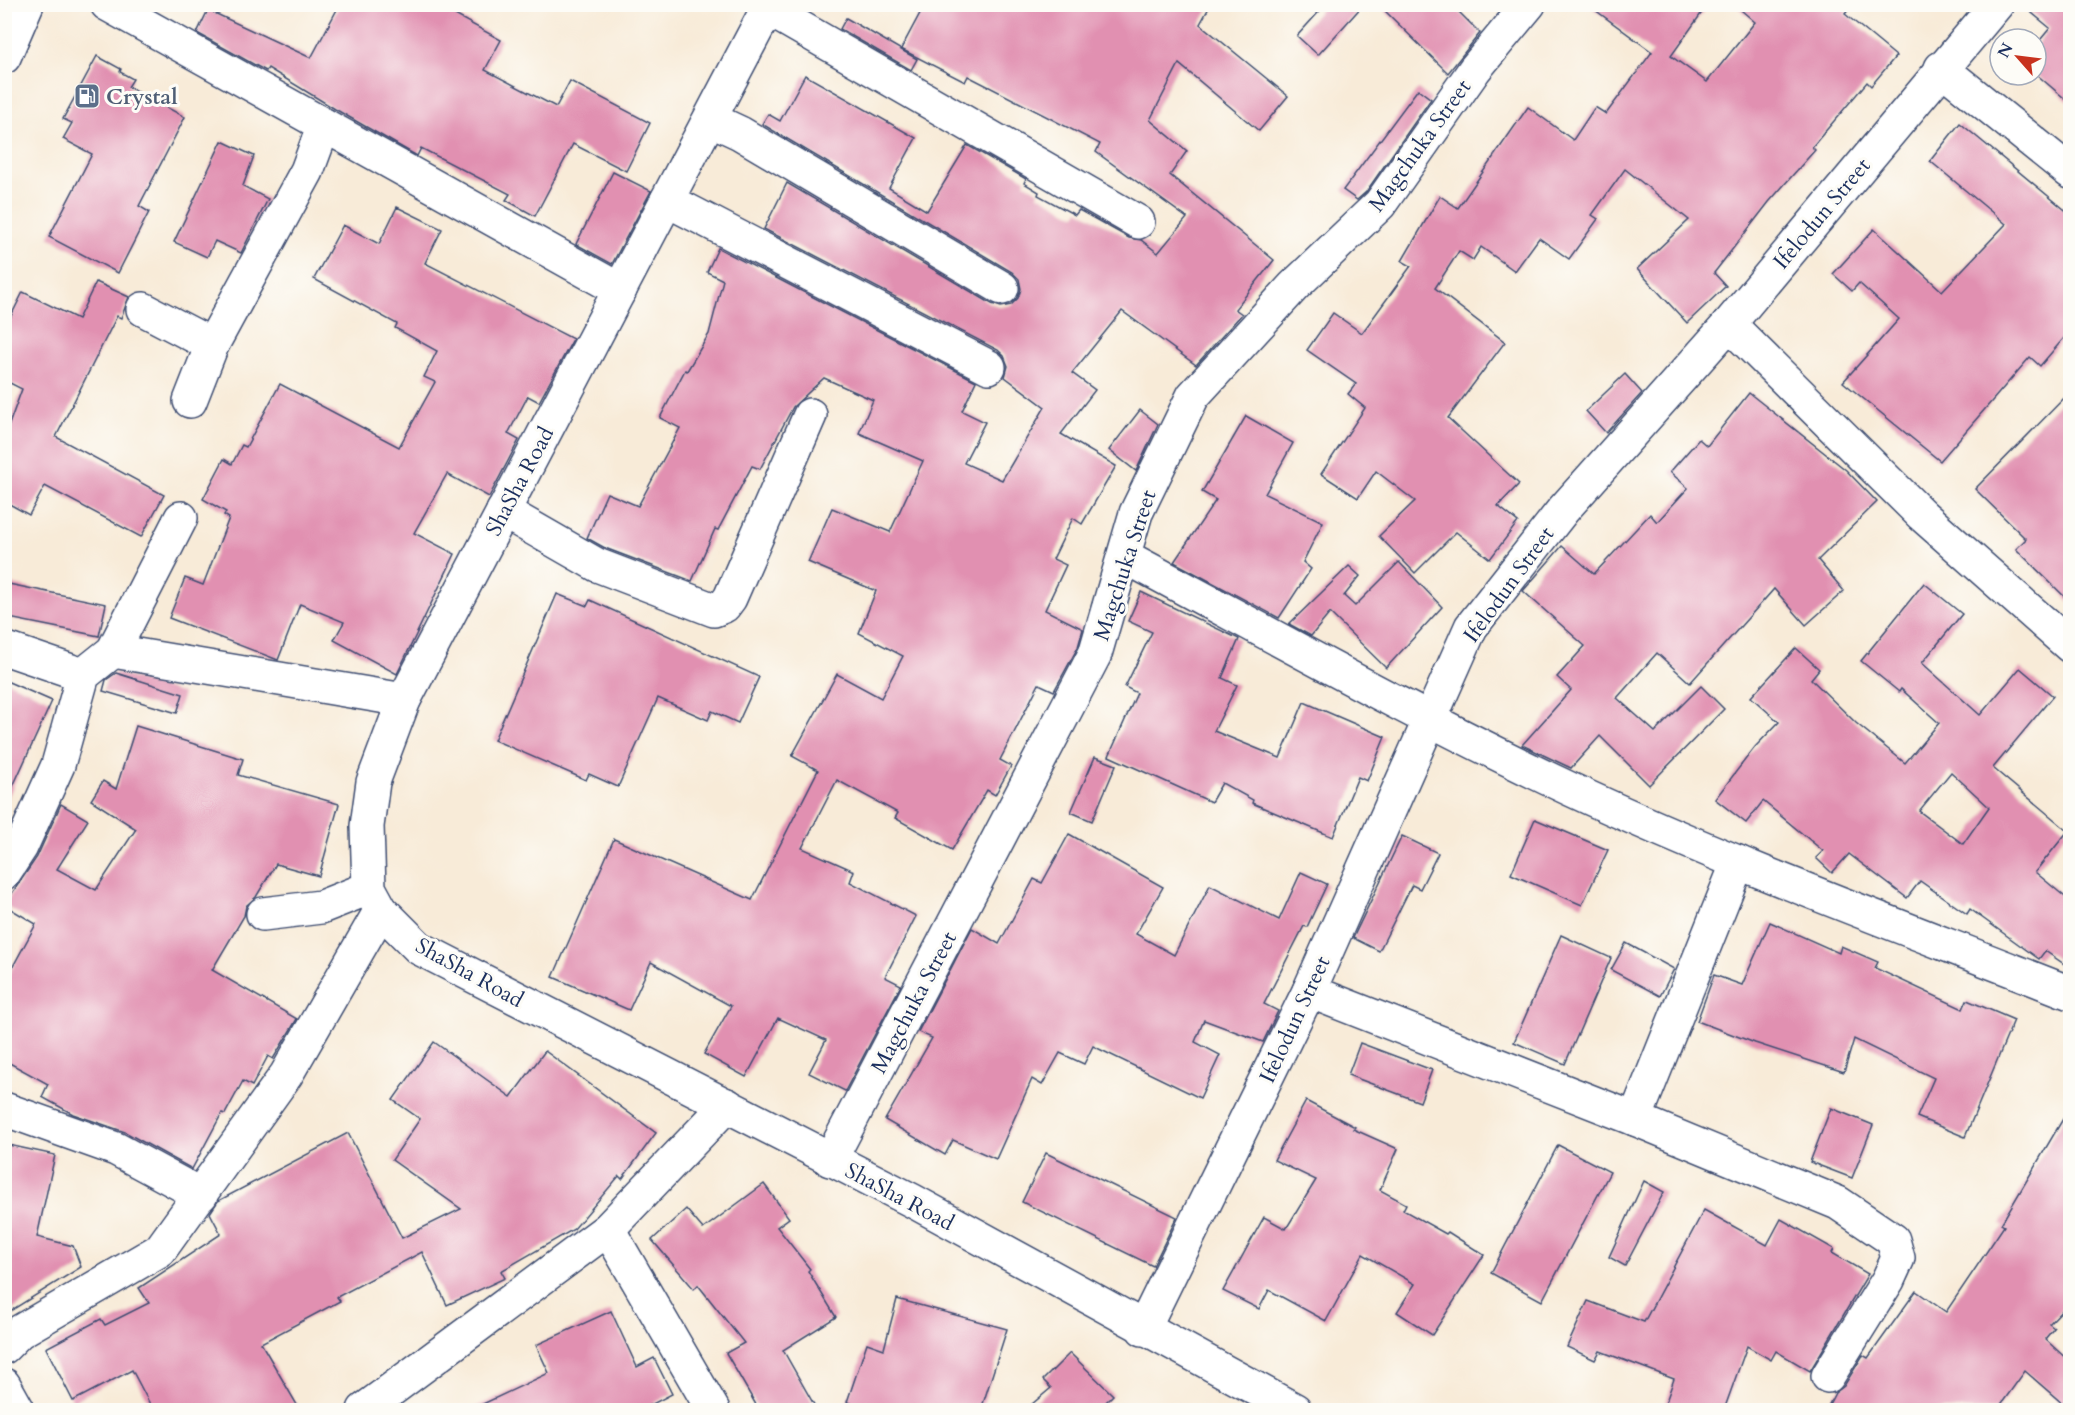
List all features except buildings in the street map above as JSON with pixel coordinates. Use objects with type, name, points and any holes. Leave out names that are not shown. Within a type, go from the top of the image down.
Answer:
[{"type":"street","points":[[4,57],[27,4]]},
{"type":"street","points":[[107,4],[620,290]]},
{"type":"street","name":"Magchuka Street","points":[[830,1160],[1095,654],[1136,513],[1193,396],[1294,286],[1380,204],[1474,69],[1528,4]]},
{"type":"street","name":"Ifelodun Street","points":[[1143,1329],[1309,991],[1428,718],[1471,627],[1563,510],[1729,324],[1996,4]]},
{"type":"street","points":[[769,7],[1137,222]]},
{"type":"street","name":"ShaSha Road","points":[[769,7],[404,700],[373,782],[366,825],[375,899],[419,948],[913,1201],[1143,1329],[1295,1410]]},
{"type":"street","points":[[1941,68],[2070,172]]},
{"type":"street","points":[[710,119],[740,133],[1002,288]]},
{"type":"street","points":[[190,401],[212,345],[307,171],[324,126]]},
{"type":"street","points":[[667,200],[989,367]]},
{"type":"street","points":[[143,309],[212,345]]},
{"type":"street","points":[[1729,324],[1922,515],[2070,646]]},
{"type":"street","points":[[503,511],[597,565],[714,610],[724,606],[730,598],[810,416]]},
{"type":"street","points":[[4,873],[21,847],[57,765],[83,675],[114,651],[181,518]]},
{"type":"street","points":[[1124,556],[1428,718],[1571,789],[1738,862],[2070,993]]},
{"type":"street","points":[[4,648],[83,675]]},
{"type":"street","points":[[114,651],[404,700]]},
{"type":"street","points":[[1635,1119],[1738,862]]},
{"type":"street","points":[[263,914],[375,899]]},
{"type":"street","points":[[4,1347],[19,1332],[160,1250],[286,1076],[375,899]]},
{"type":"street","points":[[1309,991],[1635,1119],[1838,1203],[1893,1240],[1898,1258],[1828,1376]]},
{"type":"street","points":[[364,1410],[608,1229],[727,1105]]},
{"type":"street","points":[[4,1109],[116,1149],[201,1195]]},
{"type":"street","points":[[608,1229],[713,1410]]},
{"type":"street","points":[[4,1385],[18,1410]]},
{"type":"place","name":"Crystal","points":[[87,96]]}]
